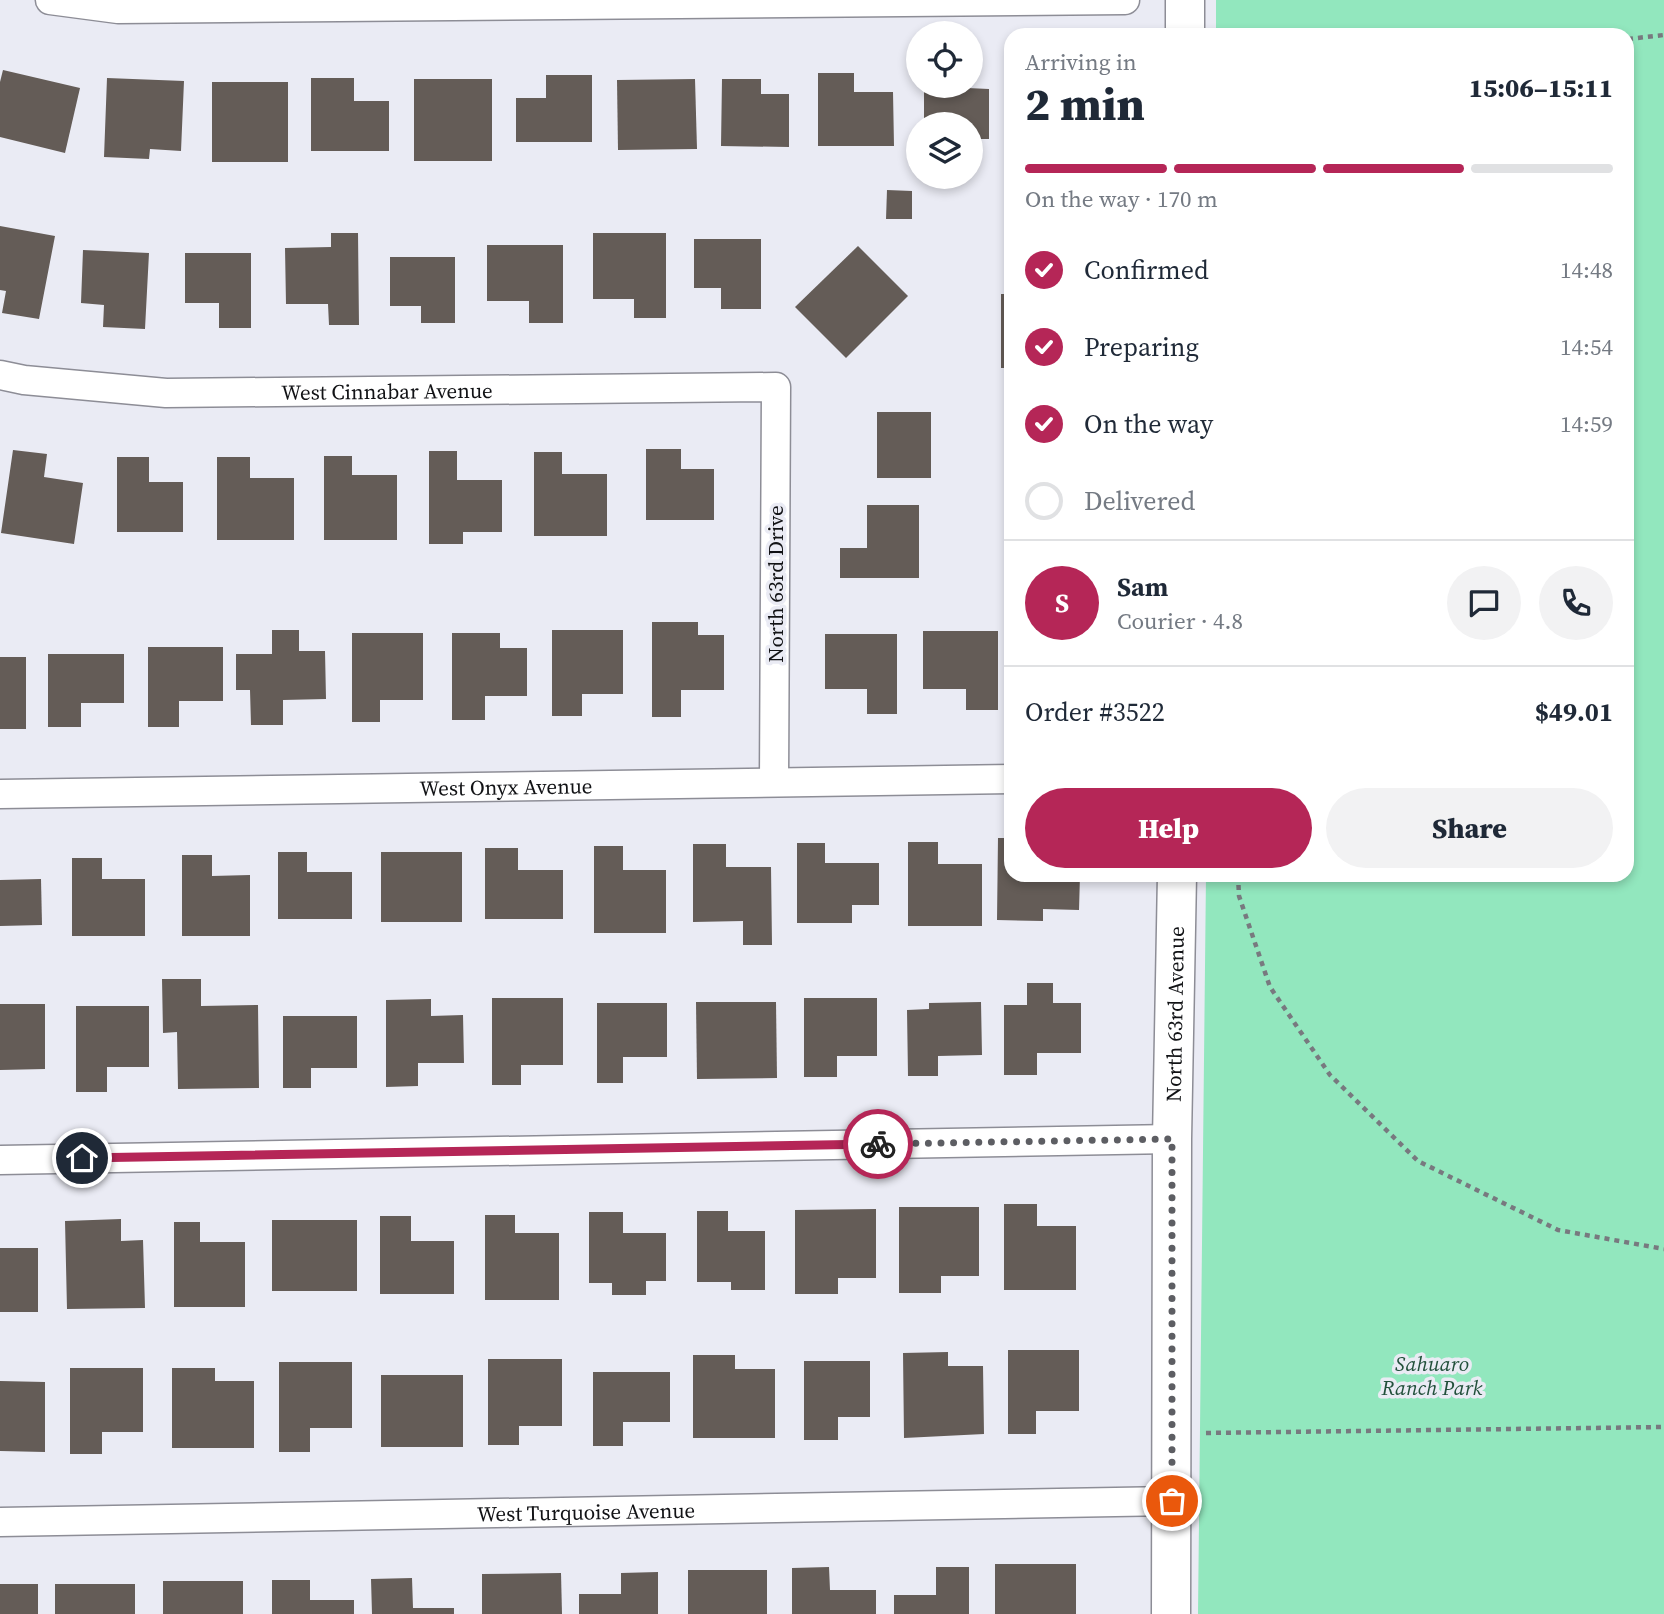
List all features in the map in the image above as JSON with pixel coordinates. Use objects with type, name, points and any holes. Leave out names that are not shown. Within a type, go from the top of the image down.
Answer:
[{"type":"street","points":[[50,0],[118,9],[220,9],[1125,0]]},
{"type":"street","points":[[1185,0],[1185,28]]},
{"type":"street","name":"West Cinnabar Avenue","points":[[0,375],[24,380],[166,393],[776,387]]},
{"type":"street","name":"North 63rd Drive","points":[[774,782],[776,387]]},
{"type":"street","name":"West Onyx Avenue","points":[[0,794],[1004,779]]},
{"type":"street","name":"North 63rd Avenue","points":[[1171,1614],[1172,1139],[1177,882]]},
{"type":"street","points":[[0,1160],[1172,1139]]},
{"type":"street","name":"West Turquoise Avenue","points":[[0,1522],[1172,1501]]},
{"type":"path","points":[[1634,38],[1664,35]]},
{"type":"path","points":[[1238,882],[1239,896],[1270,988],[1330,1074],[1418,1161],[1558,1230],[1664,1249]]},
{"type":"path","points":[[1172,1433],[1664,1427]]},
{"type":"green space","name":"Sahuaro Ranch Park","points":[[1216,0],[1664,0],[1664,1614],[1198,1614],[1206,882],[1634,882],[1634,28],[1216,28]]},
{"type":"building","points":[[3,70],[80,88],[65,153],[0,137],[0,82]]},
{"type":"building","points":[[818,73],[854,73],[854,92],[893,92],[894,146],[818,146]]},
{"type":"building","points":[[546,75],[592,75],[592,142],[516,142],[516,98],[546,98]]},
{"type":"building","points":[[107,78],[184,81],[181,151],[150,149],[149,159],[104,157]]},
{"type":"building","points":[[311,78],[354,78],[354,101],[389,101],[389,151],[311,151]]},
{"type":"building","points":[[414,79],[492,79],[492,161],[414,161]]},
{"type":"building","points":[[695,79],[697,149],[618,150],[617,80]]},
{"type":"building","points":[[722,79],[761,79],[761,94],[789,94],[789,147],[721,146]]},
{"type":"building","points":[[212,82],[288,82],[288,162],[212,162]]},
{"type":"building","points":[[983,89],[989,89],[989,139],[983,139],[983,112],[924,112],[924,98],[983,98]]},
{"type":"building","points":[[887,190],[912,191],[912,219],[886,219]]},
{"type":"building","points":[[0,226],[55,236],[39,319],[2,313],[6,291],[0,290]]},
{"type":"building","points":[[331,233],[358,233],[359,325],[329,325],[328,304],[286,304],[285,248],[331,247]]},
{"type":"building","points":[[593,233],[666,233],[666,318],[634,318],[634,299],[593,299]]},
{"type":"building","points":[[694,239],[761,239],[761,309],[721,309],[721,288],[694,288]]},
{"type":"building","points":[[487,245],[563,245],[563,323],[529,323],[529,301],[487,301]]},
{"type":"building","points":[[858,246],[908,296],[846,358],[795,307]]},
{"type":"building","points":[[83,250],[149,253],[145,329],[103,327],[104,305],[81,303]]},
{"type":"building","points":[[185,253],[251,253],[251,328],[219,328],[219,303],[185,303]]},
{"type":"building","points":[[390,257],[455,257],[455,323],[421,323],[421,306],[390,306]]},
{"type":"building","points":[[1001,294],[1004,294],[1004,368],[1001,368]]},
{"type":"building","points":[[877,412],[931,412],[931,478],[877,478]]},
{"type":"building","points":[[646,449],[681,449],[681,469],[714,469],[714,520],[646,520]]},
{"type":"building","points":[[13,450],[47,454],[44,477],[83,483],[74,544],[1,533]]},
{"type":"building","points":[[429,451],[457,451],[457,480],[502,480],[502,532],[463,532],[463,544],[429,544]]},
{"type":"building","points":[[534,452],[562,452],[562,474],[607,474],[607,536],[534,536]]},
{"type":"building","points":[[324,456],[352,456],[352,475],[397,475],[397,540],[324,540]]},
{"type":"building","points":[[117,457],[149,457],[149,482],[183,482],[183,532],[117,532]]},
{"type":"building","points":[[217,457],[250,457],[250,478],[294,478],[294,540],[217,540]]},
{"type":"building","points":[[867,505],[919,505],[919,578],[840,578],[840,548],[867,548]]},
{"type":"building","points":[[652,622],[698,622],[698,635],[724,635],[724,690],[681,690],[681,717],[652,717]]},
{"type":"building","points":[[272,630],[299,630],[299,651],[325,651],[326,699],[283,700],[283,725],[251,725],[250,690],[236,690],[236,654],[272,654]]},
{"type":"building","points":[[552,630],[623,630],[623,694],[582,694],[582,716],[552,716]]},
{"type":"building","points":[[923,631],[998,631],[998,710],[966,710],[966,689],[923,689]]},
{"type":"building","points":[[352,633],[423,633],[423,700],[380,700],[380,722],[352,722]]},
{"type":"building","points":[[452,633],[500,633],[500,648],[527,648],[527,696],[485,696],[485,720],[452,720]]},
{"type":"building","points":[[825,634],[897,634],[897,714],[867,714],[867,689],[825,689]]},
{"type":"building","points":[[148,647],[223,647],[223,701],[179,701],[179,727],[148,727]]},
{"type":"building","points":[[48,654],[124,654],[124,703],[81,703],[81,727],[48,727]]},
{"type":"building","points":[[0,657],[26,657],[26,729],[0,729]]},
{"type":"building","points":[[998,838],[1004,838],[1004,882],[1080,882],[1079,910],[1043,909],[1043,921],[997,920]]},
{"type":"building","points":[[908,842],[938,842],[938,864],[982,864],[982,926],[908,926]]},
{"type":"building","points":[[797,843],[825,843],[825,863],[879,863],[879,905],[852,905],[852,923],[797,923]]},
{"type":"building","points":[[693,844],[726,844],[726,867],[771,867],[772,945],[743,945],[743,921],[693,922]]},
{"type":"building","points":[[594,846],[623,846],[623,870],[666,870],[666,933],[594,933]]},
{"type":"building","points":[[485,848],[518,848],[518,870],[563,870],[563,919],[485,919]]},
{"type":"building","points":[[278,852],[307,852],[307,872],[352,872],[352,919],[278,919]]},
{"type":"building","points":[[381,852],[462,852],[462,922],[381,922]]},
{"type":"building","points":[[182,855],[212,855],[212,876],[250,875],[250,936],[182,936]]},
{"type":"building","points":[[72,858],[102,858],[102,879],[145,879],[145,936],[72,936]]},
{"type":"building","points":[[41,879],[42,925],[0,926],[0,880]]},
{"type":"building","points":[[162,979],[201,979],[201,1006],[258,1005],[259,1088],[178,1089],[177,1032],[163,1033]]},
{"type":"building","points":[[1027,983],[1053,983],[1053,1003],[1081,1003],[1081,1053],[1037,1053],[1037,1075],[1004,1075],[1004,1005],[1027,1005]]},
{"type":"building","points":[[492,998],[563,998],[563,1065],[521,1065],[521,1085],[492,1085]]},
{"type":"building","points":[[804,998],[877,998],[877,1056],[837,1056],[837,1077],[804,1077]]},
{"type":"building","points":[[431,999],[431,1016],[463,1015],[464,1063],[418,1063],[418,1086],[386,1087],[386,1000]]},
{"type":"building","points":[[696,1002],[776,1002],[777,1078],[697,1079]]},
{"type":"building","points":[[981,1002],[982,1055],[938,1056],[938,1076],[908,1076],[907,1010],[929,1009],[929,1003]]},
{"type":"building","points":[[597,1003],[667,1003],[667,1057],[623,1057],[623,1083],[597,1083]]},
{"type":"building","points":[[0,1004],[45,1004],[45,1069],[0,1070]]},
{"type":"building","points":[[76,1006],[149,1006],[149,1067],[107,1067],[107,1092],[76,1092]]},
{"type":"building","points":[[283,1016],[357,1016],[357,1068],[311,1068],[311,1088],[283,1088]]},
{"type":"building","points":[[1004,1204],[1037,1204],[1037,1226],[1076,1226],[1076,1290],[1004,1290]]},
{"type":"building","points":[[899,1207],[979,1207],[979,1276],[941,1276],[941,1293],[899,1293]]},
{"type":"building","points":[[876,1209],[876,1278],[838,1278],[838,1294],[795,1294],[795,1210]]},
{"type":"building","points":[[697,1211],[728,1211],[728,1231],[765,1231],[765,1290],[731,1290],[731,1282],[697,1282]]},
{"type":"building","points":[[589,1212],[623,1212],[623,1233],[666,1233],[666,1281],[646,1281],[646,1295],[612,1295],[612,1283],[589,1283]]},
{"type":"building","points":[[485,1215],[515,1215],[515,1233],[559,1233],[559,1300],[485,1300]]},
{"type":"building","points":[[380,1216],[411,1216],[411,1241],[454,1241],[454,1294],[380,1294]]},
{"type":"building","points":[[121,1219],[121,1241],[143,1240],[145,1308],[67,1309],[65,1221]]},
{"type":"building","points":[[272,1220],[357,1220],[357,1291],[272,1291]]},
{"type":"building","points":[[174,1222],[200,1222],[200,1242],[245,1242],[245,1307],[174,1307]]},
{"type":"building","points":[[0,1248],[38,1248],[38,1312],[0,1312]]},
{"type":"building","points":[[1008,1350],[1079,1350],[1079,1411],[1036,1411],[1036,1434],[1008,1434]]},
{"type":"building","points":[[948,1352],[948,1366],[983,1366],[984,1434],[904,1438],[903,1353]]},
{"type":"building","points":[[693,1355],[735,1355],[735,1369],[775,1369],[775,1438],[693,1438]]},
{"type":"building","points":[[488,1359],[562,1359],[562,1426],[519,1426],[519,1445],[488,1445]]},
{"type":"building","points":[[804,1361],[870,1361],[870,1417],[838,1417],[838,1440],[804,1440]]},
{"type":"building","points":[[279,1362],[352,1362],[352,1428],[310,1428],[310,1452],[279,1452]]},
{"type":"building","points":[[70,1368],[143,1368],[143,1432],[102,1432],[102,1454],[70,1454]]},
{"type":"building","points":[[172,1368],[215,1368],[215,1381],[254,1381],[254,1448],[172,1448]]},
{"type":"building","points":[[593,1372],[670,1372],[670,1422],[623,1422],[623,1446],[593,1446]]},
{"type":"building","points":[[381,1375],[463,1375],[463,1447],[381,1447]]},
{"type":"building","points":[[0,1381],[45,1382],[45,1452],[0,1451]]},
{"type":"building","points":[[995,1564],[1076,1564],[1076,1614],[995,1614]]},
{"type":"building","points":[[829,1567],[830,1590],[876,1590],[876,1614],[792,1614],[792,1568]]},
{"type":"building","points":[[936,1567],[969,1567],[969,1614],[894,1614],[894,1595],[936,1595]]},
{"type":"building","points":[[688,1570],[767,1570],[767,1614],[688,1614]]},
{"type":"building","points":[[658,1572],[658,1614],[579,1614],[579,1594],[621,1594],[621,1573]]},
{"type":"building","points":[[561,1573],[562,1614],[482,1614],[482,1574]]},
{"type":"building","points":[[412,1578],[413,1608],[454,1608],[454,1614],[372,1614],[371,1579]]},
{"type":"building","points":[[272,1580],[310,1580],[310,1600],[354,1600],[354,1614],[272,1614]]},
{"type":"building","points":[[163,1581],[243,1581],[243,1614],[163,1614]]},
{"type":"building","points":[[0,1584],[38,1584],[38,1614],[0,1614]]},
{"type":"building","points":[[55,1584],[135,1584],[135,1614],[55,1614]]},
{"type":"way so far","points":[[878,1144],[1172,1139],[1172,1501]]},
{"type":"route","points":[[82,1158],[878,1144]]}]
